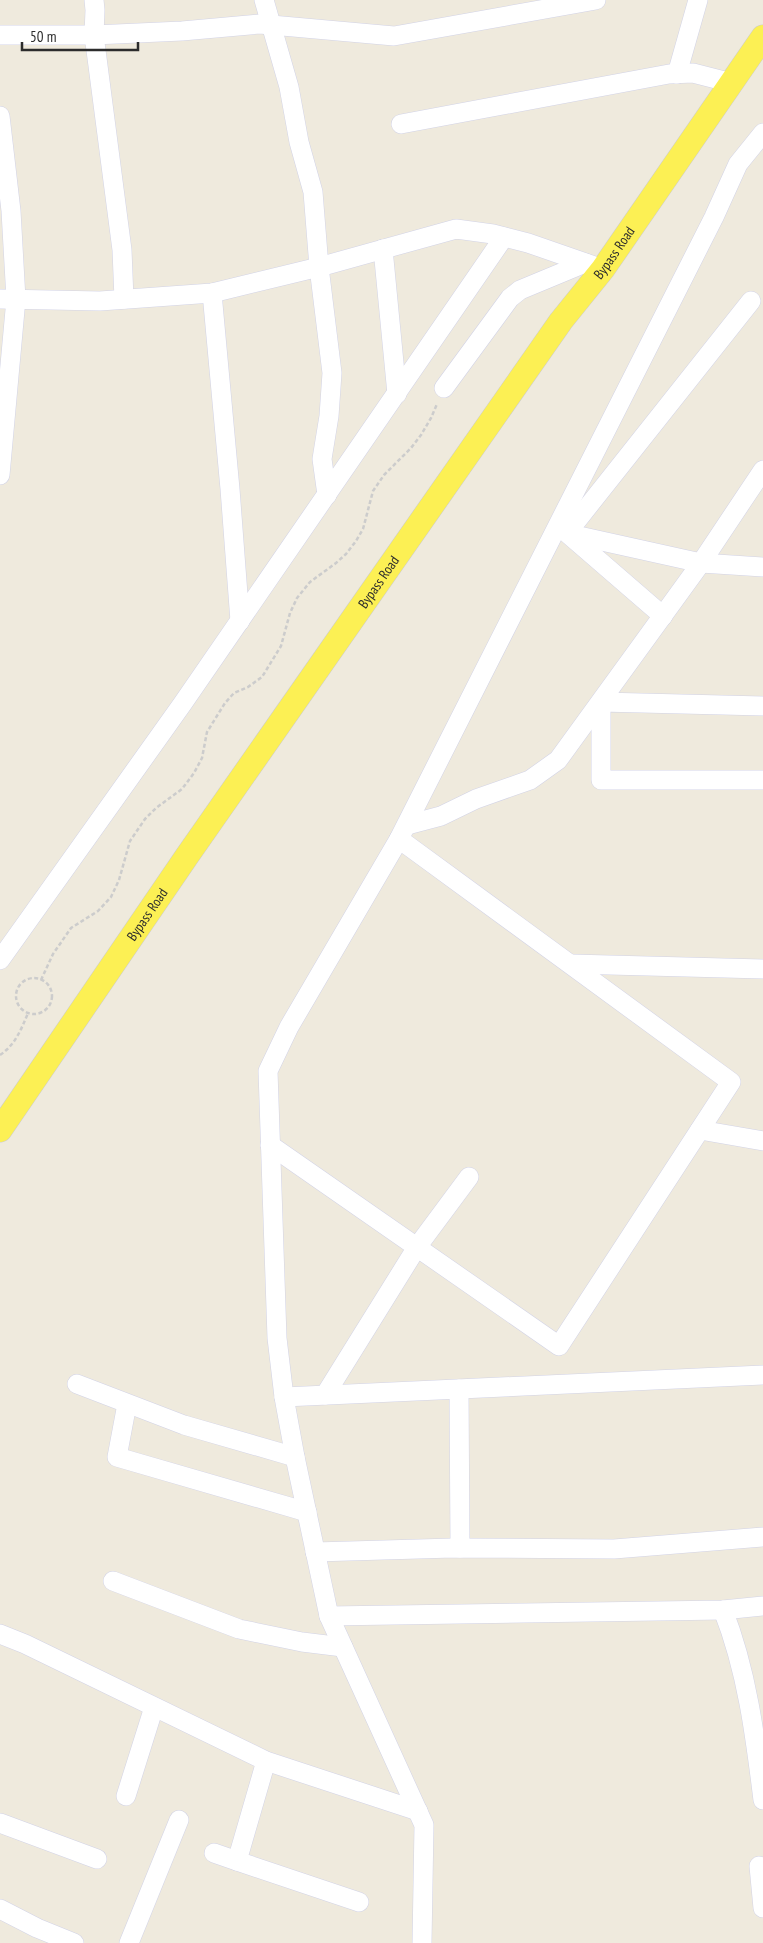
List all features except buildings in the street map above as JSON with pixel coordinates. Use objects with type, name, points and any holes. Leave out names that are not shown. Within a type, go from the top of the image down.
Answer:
[{"type":"main road","name":"Bypass Road","points":[[0,1130],[187,856],[561,321],[594,266],[732,83],[763,37]]},
{"type":"street","points":[[94,0],[94,35],[122,250],[124,299]]},
{"type":"street","points":[[264,0],[289,88],[313,192],[319,267],[332,373],[329,416],[322,459],[327,495]]},
{"type":"street","points":[[0,35],[94,35],[182,31],[260,24],[394,36],[596,0]]},
{"type":"street","points":[[677,74],[698,0]]},
{"type":"street","points":[[401,124],[693,72],[732,83]]},
{"type":"street","points":[[0,116],[11,211],[0,475]]},
{"type":"street","points":[[422,1943],[424,1825],[330,1616],[295,1457],[284,1397],[277,1338],[268,1071],[289,1027],[403,832],[562,530],[714,218],[738,164],[763,133]]},
{"type":"street","points":[[8,299],[100,301],[212,293],[319,267],[456,229],[528,243],[594,266]]},
{"type":"street","points":[[0,957],[240,621],[504,237]]},
{"type":"street","points":[[383,250],[397,394]]},
{"type":"street","points":[[444,388],[510,298],[520,290],[594,266]]},
{"type":"street","points":[[212,293],[240,621]]},
{"type":"street","points":[[562,530],[751,301]]},
{"type":"street","points":[[403,832],[441,816],[476,798],[530,780],[558,760],[701,563],[763,470]]},
{"type":"street","points":[[562,530],[701,563],[763,567]]},
{"type":"street","points":[[562,530],[663,616]]},
{"type":"street","points":[[601,702],[763,706]]},
{"type":"street","points":[[601,702],[601,780],[763,780]]},
{"type":"street","points":[[270,1145],[559,1346],[731,1082],[571,964],[403,832]]},
{"type":"street","points":[[571,964],[763,969]]},
{"type":"street","points":[[700,1130],[763,1141]]},
{"type":"street","points":[[325,1395],[417,1247],[469,1177]]},
{"type":"street","points":[[284,1397],[763,1375]]},
{"type":"street","points":[[77,1384],[184,1426],[295,1457]]},
{"type":"street","points":[[459,1389],[460,1548]]},
{"type":"street","points":[[127,1404],[117,1457],[307,1512]]},
{"type":"street","points":[[315,1552],[460,1548],[614,1549],[763,1537]]},
{"type":"street","points":[[113,1582],[239,1629],[302,1642],[343,1647]]},
{"type":"street","points":[[330,1616],[723,1610],[763,1606]]},
{"type":"street","points":[[723,1610],[736,1644],[754,1726],[763,1800]]},
{"type":"street","points":[[0,1634],[25,1644],[266,1761],[418,1811]]},
{"type":"street","points":[[126,1796],[154,1707]]},
{"type":"street","points":[[237,1860],[266,1761]]},
{"type":"street","points":[[129,1943],[179,1820]]},
{"type":"street","points":[[0,1823],[97,1859]]},
{"type":"street","points":[[214,1852],[359,1902]]},
{"type":"street","points":[[758,1866],[763,1908]]},
{"type":"street","points":[[0,1909],[37,1928],[74,1943]]},
{"type":"path","points":[[41,980],[54,954],[71,928],[98,911],[111,897],[119,880],[130,840],[145,819],[156,808],[182,790],[194,774],[202,758],[207,732],[221,709],[234,693],[248,687],[262,677],[281,646],[290,613],[297,598],[310,582],[336,563],[356,541],[362,529],[373,491],[384,475],[421,435],[432,418],[444,388]]},
{"type":"path","points":[[29,980],[41,980],[46,983],[52,994],[50,1006],[40,1013],[28,1013],[19,1005],[17,999],[19,987],[29,980]]},
{"type":"path","points":[[0,1055],[17,1038],[28,1013]]}]
